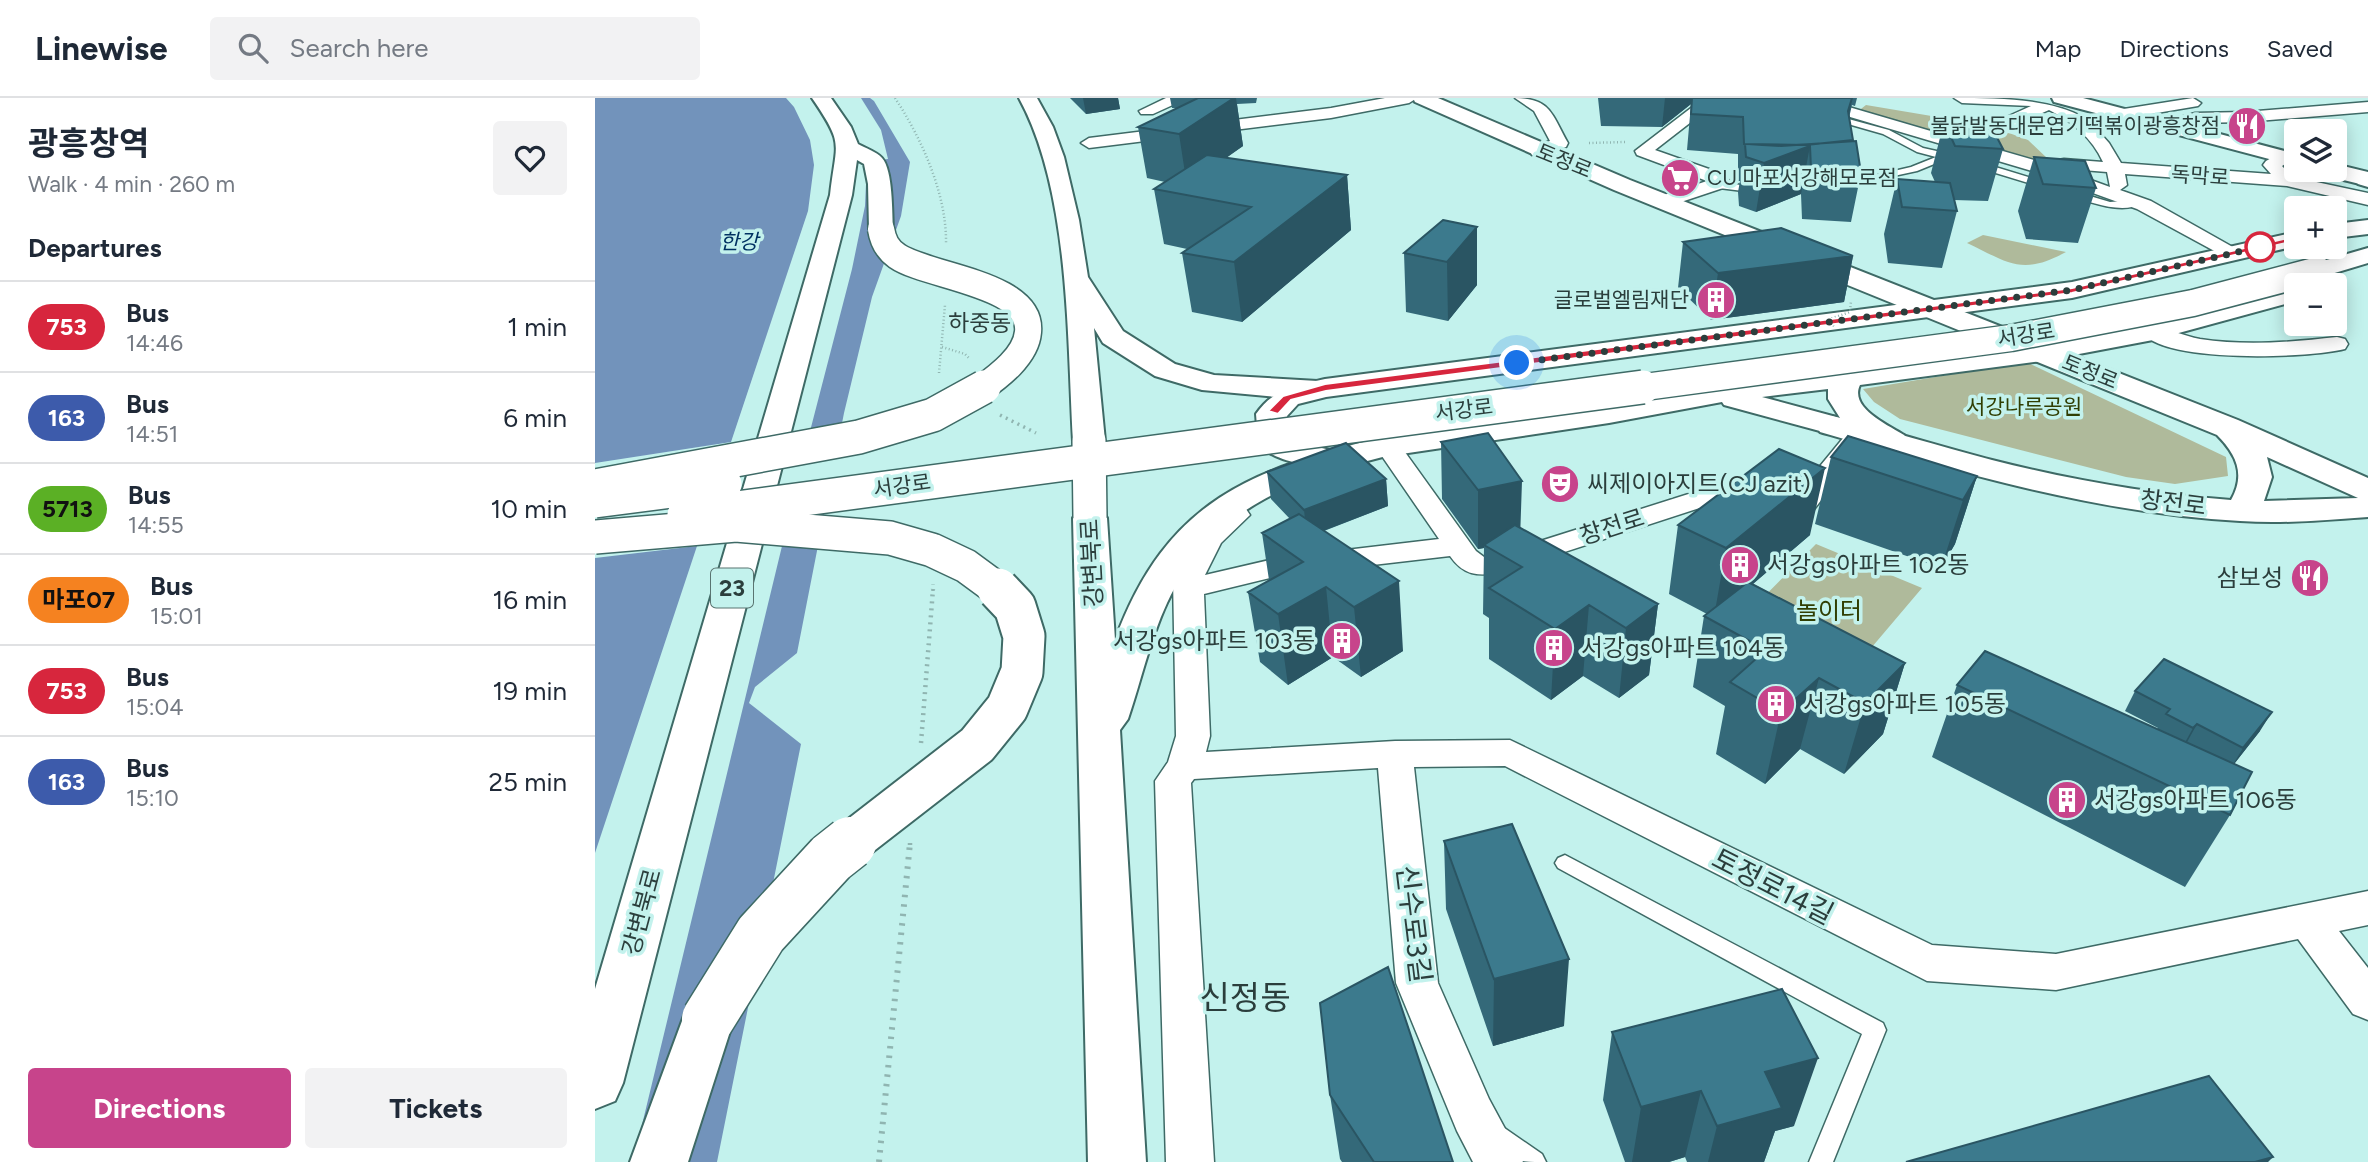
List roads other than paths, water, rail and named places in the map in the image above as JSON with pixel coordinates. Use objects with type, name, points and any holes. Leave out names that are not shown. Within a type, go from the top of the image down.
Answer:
[{"type":"main road","points":[[595,486],[842,442],[893,429],[966,398],[994,379],[1015,360],[1028,342],[1030,324],[1019,307],[1002,294],[913,264],[884,244],[879,184],[874,161],[849,148],[838,124],[821,98]]},
{"type":"main road","name":"강변북로","points":[[1028,98],[1050,138],[1077,281],[1089,441],[1117,1162]]},
{"type":"main road","name":"토정로","points":[[1422,98],[1538,151],[2227,428],[2368,490]]},
{"type":"main road","name":"독막로","points":[[2057,100],[2284,154]]},
{"type":"main road","name":"강변북로","points":[[595,1083],[841,195],[842,171],[849,148]]},
{"type":"main road","name":"독막로","points":[[2347,176],[2367,184]]},
{"type":"main road","points":[[2347,230],[2368,228]]},
{"type":"main road","points":[[2347,238],[2368,228]]},
{"type":"main road","points":[[1329,459],[1294,452],[1276,443],[1271,414],[1287,398],[1325,388],[2072,290],[2231,254],[2284,249]]},
{"type":"main road","name":"서강로","points":[[595,501],[1952,326],[2164,288],[2284,250]]},
{"type":"main road","name":"서강로","points":[[595,527],[2011,338],[2193,303],[2368,255]]},
{"type":"main road","points":[[2322,267],[2368,271]]},
{"type":"main road","points":[[1077,281],[1113,337],[1165,370],[1212,384],[1325,388]]},
{"type":"main road","points":[[1101,738],[1149,603],[1172,561],[1200,526],[1231,501],[1270,481],[1329,459],[1388,446],[1609,414],[1716,394],[2042,353],[2153,332],[2284,296]]},
{"type":"main road","points":[[1517,363],[1606,372],[1716,394],[1845,429]]},
{"type":"main road","points":[[1850,377],[1841,394],[1843,403],[1854,415],[1893,442]]},
{"type":"main road","points":[[1609,414],[1845,429]]},
{"type":"main road","points":[[2227,428],[2252,456],[2256,472],[2252,498],[2240,511]]},
{"type":"main road","name":"창전로","points":[[1845,429],[2067,487],[2165,503],[2240,511],[2368,507]]},
{"type":"main road","points":[[595,537],[736,525],[890,538],[932,550],[966,566],[993,584],[1015,607],[1024,636],[1023,672],[1007,708],[977,745],[831,858],[761,934],[708,1019],[659,1162]]},
{"type":"street","points":[[1147,111],[1180,98]]},
{"type":"street","points":[[1089,143],[1319,115],[1409,98]]},
{"type":"street","points":[[1523,98],[1540,108],[1560,143],[1538,151]]},
{"type":"street","points":[[1662,202],[1723,182],[1702,171],[1643,151],[1714,98]]},
{"type":"street","points":[[1849,112],[1865,98]]},
{"type":"street","points":[[1962,98],[2057,100],[2105,148],[2119,191],[2114,194]]},
{"type":"street","name":"독막로","points":[[2312,98],[2335,109]]},
{"type":"street","points":[[1781,99],[1849,112],[2020,161],[2139,203],[2231,254]]},
{"type":"street","points":[[1964,145],[2057,100]]},
{"type":"street","name":"독막로","points":[[2119,113],[2207,101]]},
{"type":"street","name":"독막로","points":[[2165,126],[2195,118],[2252,117],[2368,107]]},
{"type":"street","points":[[2076,120],[2119,113]]},
{"type":"street","name":"독막로","points":[[2252,117],[2284,134]]},
{"type":"street","name":"독막로","points":[[2284,160],[2272,165],[2284,177]]},
{"type":"street","name":"독막로","points":[[2020,161],[2284,180]]},
{"type":"street","name":"독막로","points":[[2327,182],[2367,184]]},
{"type":"street","points":[[2153,332],[2191,344],[2227,349],[2272,350],[2337,344]]},
{"type":"street","name":"창전로","points":[[1388,446],[1458,546],[1478,567],[1500,564],[1720,492],[1783,509],[1802,506],[1845,429]]},
{"type":"street","points":[[1190,1162],[1173,781],[1184,766],[1193,736],[1188,578],[1208,540],[1225,522],[1250,505],[1270,481]]},
{"type":"street","points":[[1188,588],[1278,567],[1458,546]]},
{"type":"street","name":"토정로14길","points":[[1184,766],[1395,754],[1510,753],[1927,963],[2056,972],[2368,908]]},
{"type":"street","name":"신수로3길","points":[[1395,754],[1417,984],[1473,1115],[1499,1162]]},
{"type":"street","points":[[2307,920],[2368,1001]]},
{"type":"lane","points":[[1781,99],[1776,105],[1886,132],[1920,150],[2054,188]]},
{"type":"lane","points":[[1829,188],[1914,169],[1944,158],[1964,145]]},
{"type":"lane","points":[[1714,185],[1767,190]]},
{"type":"lane","points":[[2066,192],[2110,205],[2139,203]]},
{"type":"lane","points":[[1565,863],[1875,1030],[1821,1162]]},
{"type":"lane","points":[[1473,1115],[1534,1162]]},
{"type":"water","name":"한강","points":[[595,98],[870,98],[910,162],[901,216],[872,297],[844,413],[797,653],[755,687],[749,703],[801,744],[717,1162],[595,1162]]},
{"type":"place","name":"불닭발동대문엽기떡볶이광흥창점","points":[[2247,126]]},
{"type":"place","name":"CU 마포서강해모로점","points":[[1680,178]]},
{"type":"place","name":"글로벌엘림재단","points":[[1716,300]]},
{"type":"place","name":"씨제이아지트(CJ azit)","points":[[1560,484]]},
{"type":"place","name":"서강gs아파트 102동","points":[[1740,565]]},
{"type":"place","name":"삼보성","points":[[2310,578]]},
{"type":"place","name":"서강gs아파트 103동","points":[[1342,641]]},
{"type":"place","name":"서강gs아파트 104동","points":[[1554,648]]},
{"type":"place","name":"서강gs아파트 105동","points":[[1776,704]]},
{"type":"place","name":"서강gs아파트 106동","points":[[2067,800]]},
{"type":"district","name":"하중동","points":[[980,323]]},
{"type":"district","name":"신정동","points":[[1245,997]]},
{"type":"park label","name":"서강나루공원","points":[[2024,407]]},
{"type":"park label","name":"놀이터","points":[[1829,611]]}]
